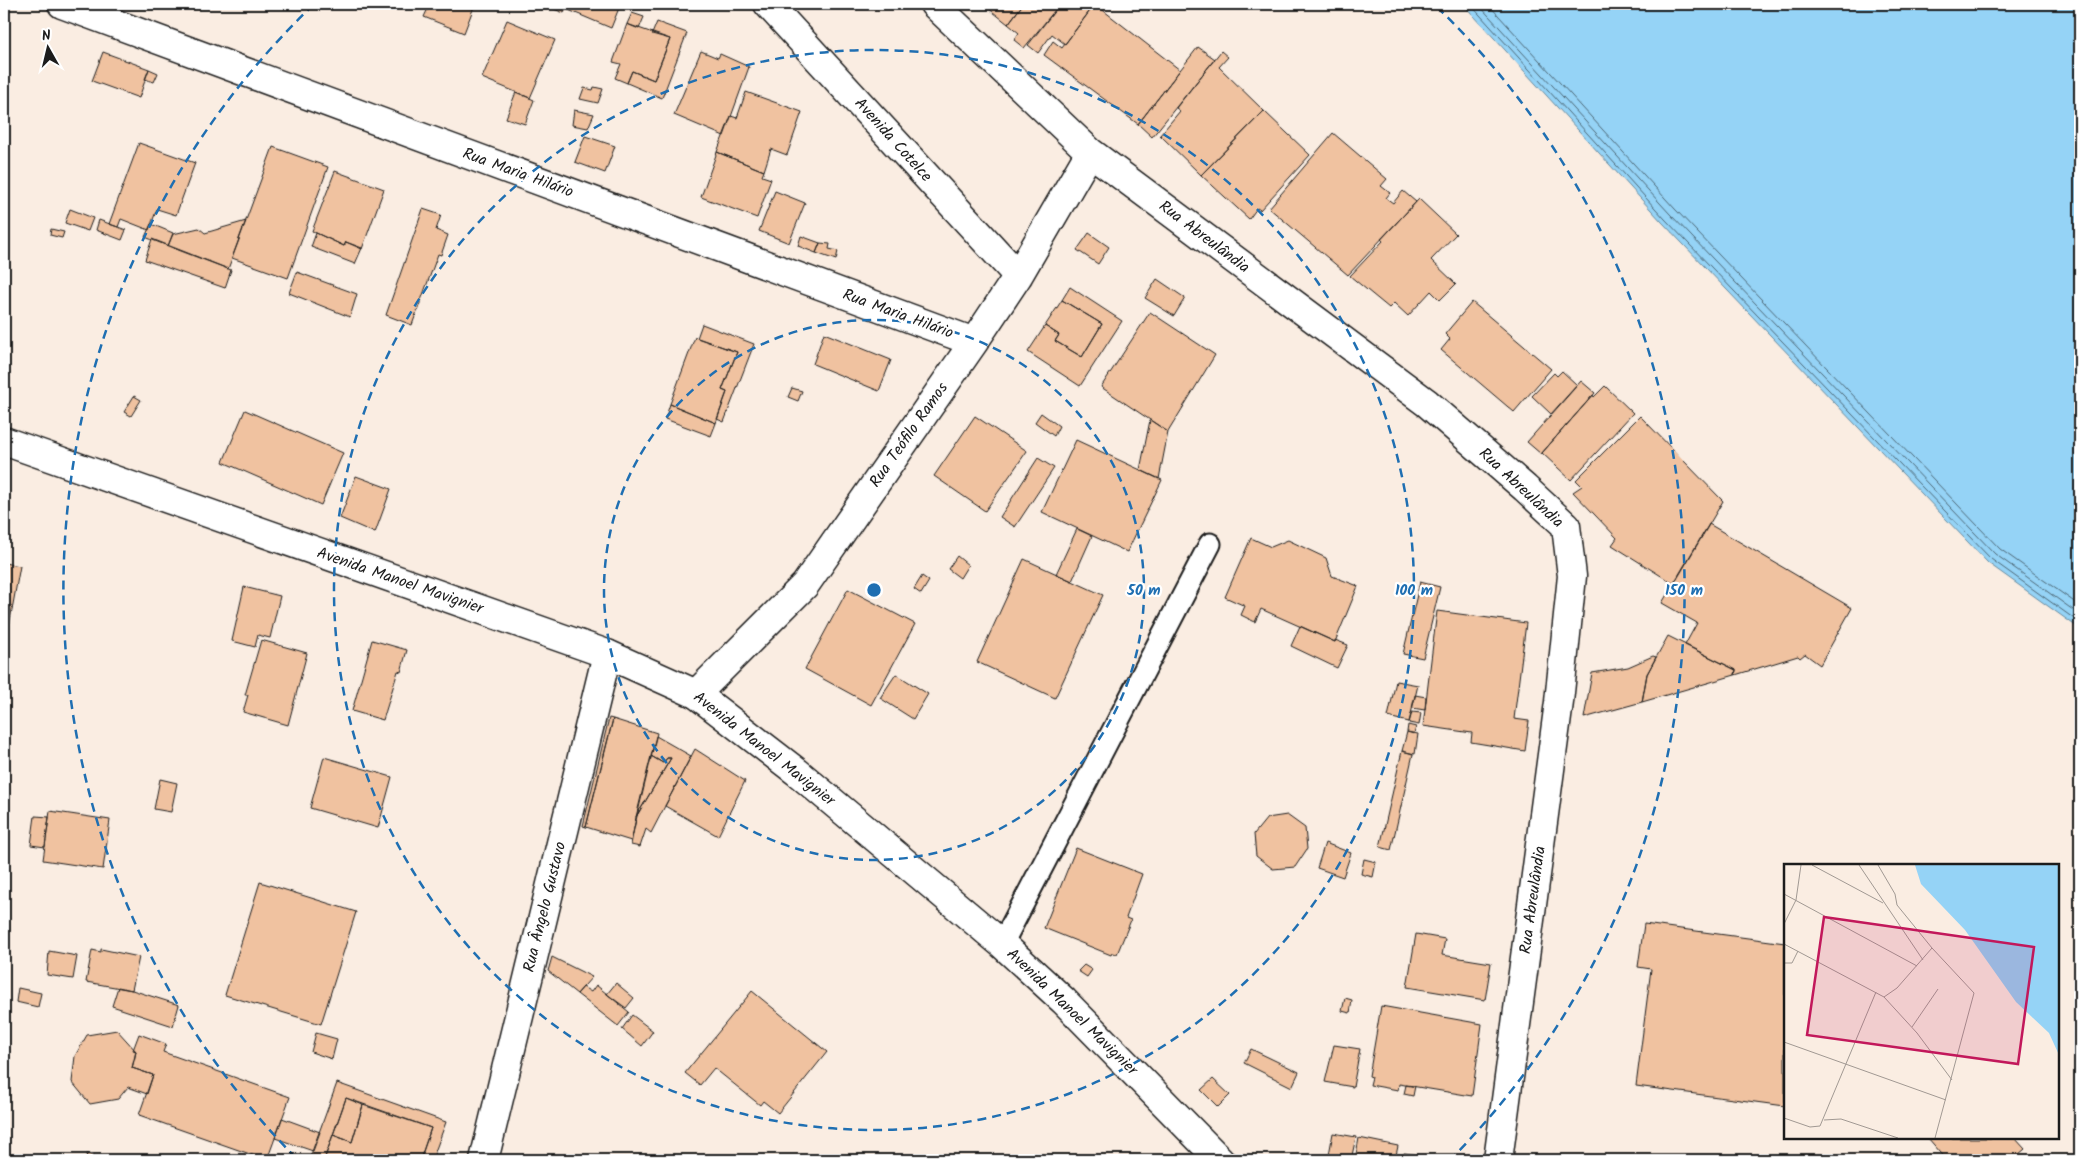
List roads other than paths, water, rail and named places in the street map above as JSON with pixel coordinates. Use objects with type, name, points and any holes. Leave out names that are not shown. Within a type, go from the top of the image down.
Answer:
[{"type":"street","name":"Rua Maria Hilário","points":[[62,4],[974,342]]},
{"type":"street","name":"Avenida Cotelce","points":[[768,4],[1018,276]]},
{"type":"street","points":[[934,4],[1090,152]]},
{"type":"street","name":"Rua Teófilo Ramos","points":[[696,694],[805,585],[1018,276],[1090,152]]},
{"type":"street","name":"Rua Abreulândia","points":[[1090,152],[1427,403],[1566,526],[1572,576],[1559,702],[1498,1160]]},
{"type":"street","name":"Avenida Manoel Mavignier","points":[[4,441],[607,654],[696,694],[796,772],[1002,944],[1064,1001],[1220,1160]]},
{"type":"street","name":"Rua Ângelo Gustavo","points":[[484,1160],[607,654]]},
{"type":"lane","points":[[1002,944],[1210,544]]},
{"type":"water","points":[[1463,4],[2080,4],[2080,629],[1988,563],[1662,222]]}]
